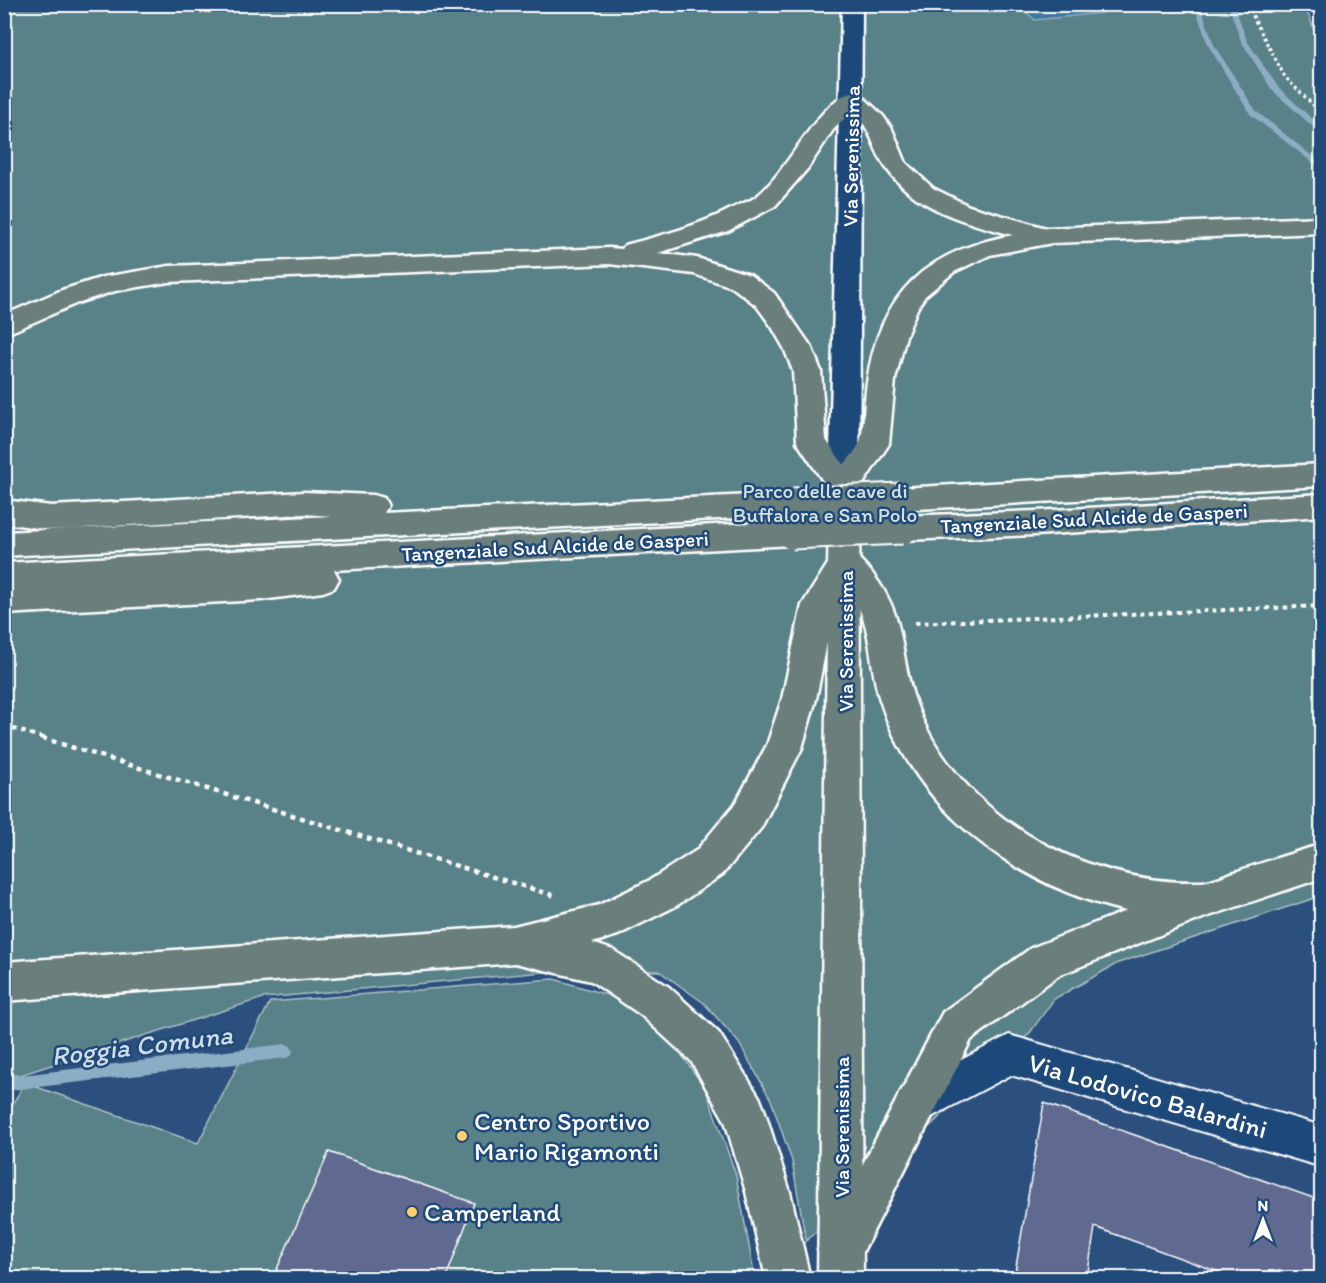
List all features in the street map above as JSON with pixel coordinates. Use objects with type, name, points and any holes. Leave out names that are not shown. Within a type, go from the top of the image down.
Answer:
[{"type":"main road","name":"Via Serenissima","points":[[840,1263],[844,488],[852,4]]},
{"type":"main road","points":[[609,256],[669,243],[719,226],[766,201],[800,163],[824,126],[852,99],[880,126],[897,167],[920,188],[949,207],[986,221],[1052,235]]},
{"type":"main road","points":[[4,333],[15,320],[71,296],[112,283],[169,274],[609,256],[697,266],[741,281],[765,299],[798,348],[807,370],[812,442],[844,488],[874,444],[881,380],[892,336],[904,308],[916,290],[945,266],[983,248],[1052,235],[1322,225]]},
{"type":"main road","points":[[1189,483],[1286,456],[1322,454]]},
{"type":"main road","name":"Tangenziale Sud Alcide de Gasperi","points":[[4,544],[457,521],[792,518],[901,514],[1189,483],[1322,475]]},
{"type":"main road","points":[[4,512],[51,518],[304,503],[373,506],[457,521]]},
{"type":"main road","name":"Tangenziale Sud Alcide de Gasperi","points":[[901,514],[1035,523],[1322,505]]},
{"type":"main road","name":"Tangenziale Sud Alcide de Gasperi","points":[[4,576],[405,555],[792,518]]},
{"type":"main road","points":[[1035,523],[1164,535],[1322,527]]},
{"type":"main road","points":[[4,601],[261,587],[332,578],[405,555]]},
{"type":"main road","points":[[4,982],[514,945],[604,922],[663,893],[710,862],[748,816],[784,748],[799,699],[818,605],[845,563],[875,604],[900,709],[926,757],[951,794],[990,831],[1057,871],[1123,893],[1203,900]]},
{"type":"main road","points":[[840,1263],[914,1106],[957,1026],[1045,961],[1203,900],[1322,861]]},
{"type":"main road","points":[[514,945],[600,964],[656,1000],[705,1047],[744,1112],[768,1192],[788,1278]]},
{"type":"street","name":"Via Lodovico Balardini","points":[[914,1106],[1009,1055],[1322,1147]]},
{"type":"path","points":[[1249,4],[1254,19],[1285,77],[1322,114]]},
{"type":"path","points":[[881,625],[1322,606]]},
{"type":"path","points":[[4,726],[562,898]]},
{"type":"green space","name":"Parco delle cave di Buffalora e San Polo","points":[[5,5],[1305,5],[1322,52],[1321,896],[1118,963],[1054,999],[1029,1034],[806,1241],[792,1161],[771,1100],[739,1043],[704,1003],[659,971],[554,971],[263,998],[20,1075],[5,1076]]},
{"type":"green space","name":"Centro Sportivo Mario Rigamonti","points":[[554,979],[630,1002],[675,1045],[706,1090],[736,1175],[754,1273],[753,1278],[5,1278],[5,1117],[25,1083],[198,1143],[270,1002]]},
{"type":"water","points":[[1018,5],[1123,5],[1102,13],[1035,20]]},
{"type":"building","points":[[1044,1103],[1322,1201],[1320,1278],[1235,1278],[1095,1227],[1087,1278],[1014,1278]]},
{"type":"building","points":[[329,1152],[474,1203],[446,1278],[273,1278]]},
{"type":"waterway","name":"Roggia Comuna","points":[[1197,4],[1211,45],[1253,112],[1322,168]]},
{"type":"waterway","points":[[1231,4],[1244,41],[1275,88],[1322,133]]},
{"type":"waterway","name":"Roggia Comuna","points":[[4,1084],[286,1051]]},
{"type":"place","name":"Centro Sportivo Mario Rigamonti","points":[[462,1136]]},
{"type":"place","name":"Camperland","points":[[412,1212]]}]
